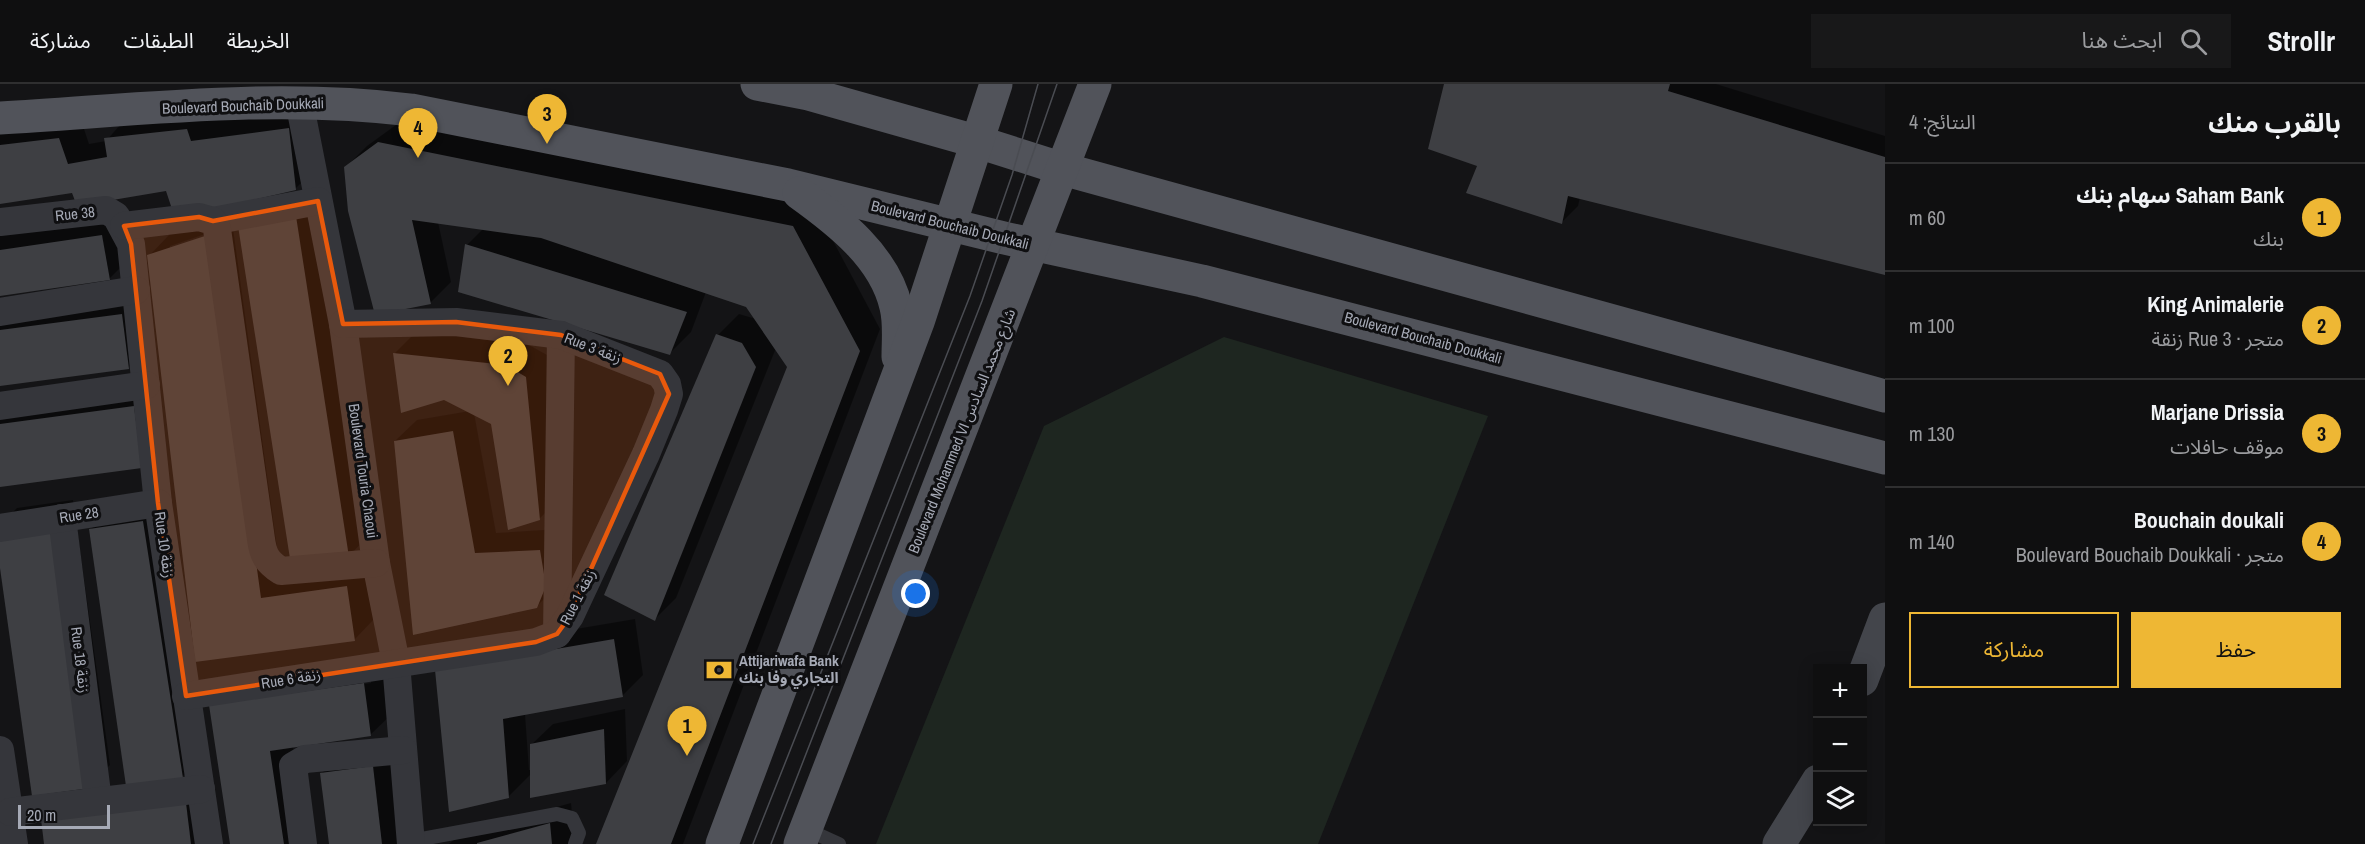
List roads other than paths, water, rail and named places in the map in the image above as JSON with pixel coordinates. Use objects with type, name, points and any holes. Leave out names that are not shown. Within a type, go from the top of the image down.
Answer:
[{"type":"main road","points":[[722,844],[897,383],[975,141],[996,84]]},
{"type":"main road","name":"Boulevard Mohammed VI شارع محمد السادس","points":[[803,837],[1064,169],[1095,84]]},
{"type":"main road","points":[[789,87],[1064,169],[1885,396]]},
{"type":"main road","name":"Boulevard Bouchaib Doukkali","points":[[0,118],[299,101],[354,103],[411,110],[788,185],[1034,245],[1202,281],[1885,458]]},
{"type":"main road","points":[[788,185],[847,231],[864,249],[887,283],[896,305],[899,326],[897,383]]},
{"type":"street","name":"Boulevard Touria Chaoui","points":[[299,101],[343,324],[376,563],[396,663],[411,843]]},
{"type":"street","points":[[127,235],[199,217],[213,221],[318,201]]},
{"type":"street","name":"Rue 38","points":[[0,222],[106,210],[116,216],[127,235]]},
{"type":"street","points":[[213,221],[217,229],[263,555],[271,565],[281,571],[376,563]]},
{"type":"street","name":"Rue 10 زنقة","points":[[127,235],[136,290],[158,503],[209,844]]},
{"type":"street","points":[[0,312],[136,290]]},
{"type":"street","name":"Rue 3 زنقة","points":[[343,324],[456,322],[561,335],[660,374],[667,384],[669,394],[664,410]]},
{"type":"street","points":[[557,634],[561,335]]},
{"type":"street","points":[[0,406],[146,385]]},
{"type":"street","name":"Rue 1 زنقة","points":[[396,663],[536,642],[557,634],[570,616],[646,454],[664,410]]},
{"type":"street","name":"Rue 28","points":[[0,528],[158,503]]},
{"type":"street","name":"Rue 18 زنقة","points":[[62,518],[98,801]]},
{"type":"street","points":[[1867,669],[1885,619]]},
{"type":"street","name":"Rue 6 زنقة","points":[[186,696],[396,663]]},
{"type":"street","points":[[0,750],[9,834],[98,801],[201,789]]},
{"type":"street","points":[[303,844],[294,766],[304,759],[403,750]]},
{"type":"street","points":[[1779,844],[1813,789]]},
{"type":"lane","points":[[411,843],[557,814],[572,818],[579,833],[575,844]]},
{"type":"lane","points":[[803,837],[838,844]]},
{"type":"tram line","points":[[753,844],[970,296],[1012,175],[1038,84]]},
{"type":"tram line","points":[[771,844],[982,301],[1057,84]]},
{"type":"place","name":"Marjane Drissia","points":[[547,144]]},
{"type":"place","name":"Bouchain doukali","points":[[418,158]]},
{"type":"place","name":"King Animalerie","points":[[508,386]]},
{"type":"place","name":"Attijariwafa Bank التجاري وفا بنك","points":[[719,670]]},
{"type":"place","name":"Saham Bank سهام بنك","points":[[687,756]]}]
